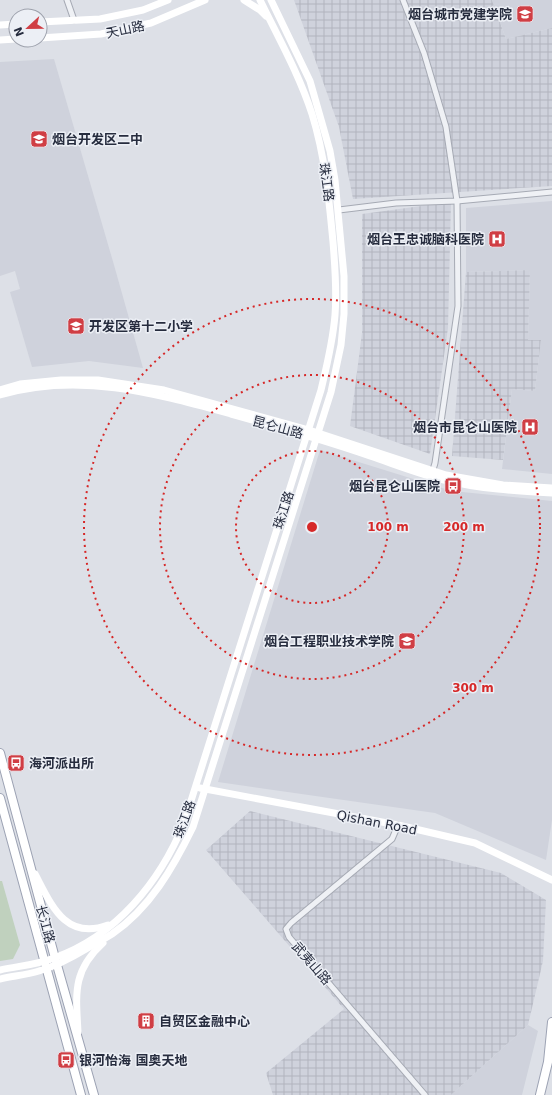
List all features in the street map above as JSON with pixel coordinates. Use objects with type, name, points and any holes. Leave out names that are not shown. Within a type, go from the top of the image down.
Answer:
[{"type":"main road","name":"天山路","points":[[48,22],[100,19],[136,11],[168,0]]},
{"type":"main road","name":"天山路","points":[[48,37],[101,34],[144,25],[205,0]]},
{"type":"main road","points":[[244,0],[260,10],[271,21]]},
{"type":"main road","name":"珠江路","points":[[45,965],[56,962],[100,934],[115,922],[144,892],[160,870],[175,845],[184,822],[308,433],[321,390],[332,344],[336,314],[335,276],[330,207],[322,152],[311,113],[287,54],[260,0]]},
{"type":"main road","points":[[78,1036],[76,999],[79,977],[82,968],[87,959],[96,949],[134,917],[148,902],[179,857],[192,828],[317,436],[330,392],[341,345],[344,314],[344,276],[339,210],[330,151],[310,81],[271,0]]},
{"type":"main road","points":[[277,0],[279,18]]},
{"type":"main road","name":"昆仑山路","points":[[0,390],[20,384],[61,380],[98,380],[164,390],[308,433],[444,480],[502,491],[552,493]]},
{"type":"main road","name":"昆仑山路","points":[[0,395],[21,389],[63,385],[98,385],[163,396],[308,433]]},
{"type":"main road","name":"昆仑山路","points":[[317,436],[446,475],[503,485],[552,488]]},
{"type":"main road","name":"长江路","points":[[0,753],[56,962],[94,1095]]},
{"type":"main road","name":"Qishan Road","points":[[195,787],[398,825],[475,844],[552,880]]},
{"type":"main road","name":"长江路","points":[[0,798],[82,1095]]},
{"type":"main road","points":[[31,867],[51,905],[61,918],[68,924],[79,928],[91,929],[101,928],[115,922]]},
{"type":"main road","points":[[56,962],[112,934]]},
{"type":"main road","points":[[0,970],[45,965]]},
{"type":"main road","points":[[0,979],[38,971],[45,965]]},
{"type":"main road","points":[[540,1095],[548,1062],[552,1022]]},
{"type":"street","points":[[67,0],[74,20]]},
{"type":"street","points":[[403,0],[424,53],[446,127],[457,201],[458,306],[435,463],[431,476]]},
{"type":"street","points":[[339,210],[396,203],[457,201],[552,192]]},
{"type":"street","name":"武夷山路","points":[[398,825],[392,839],[292,923],[286,930],[289,937],[425,1095]]},
{"type":"shaded area","points":[[294,0],[492,0],[506,39],[552,28],[552,186],[353,199],[339,127]]},
{"type":"shaded area","name":"烟台城市党建学院","points":[[492,0],[552,0],[552,28],[506,39]]},
{"type":"shaded area","name":"烟台开发区二中","points":[[54,59],[143,368],[89,361],[32,367],[10,292],[20,289],[15,271],[0,276],[0,62]]},
{"type":"shaded area","points":[[552,201],[552,474],[502,469],[512,389],[535,391],[541,340],[528,340],[530,270],[466,272],[466,208]]},
{"type":"shaded area","points":[[451,202],[448,328],[430,454],[350,426],[362,333],[362,214]]},
{"type":"shaded area","points":[[530,270],[528,340],[541,340],[535,391],[512,389],[503,460],[452,456],[466,272]]},
{"type":"shaded area","name":"烟台工程职业技术学院","points":[[320,450],[452,491],[552,501],[552,820],[546,860],[435,813],[218,782]]},
{"type":"shaded area","points":[[250,811],[501,873],[546,900],[543,961],[528,1025],[451,1095],[273,1095],[266,1073],[344,1009],[206,850]]},
{"type":"shaded area","points":[[528,1025],[538,1031],[522,1095],[451,1095]]},
{"type":"green space","points":[[0,881],[2,881],[20,945],[13,959],[0,961]]},
{"type":"place","name":"烟台城市党建学院","points":[[525,14]]},
{"type":"place","name":"烟台开发区二中","points":[[39,139]]},
{"type":"place","name":"烟台王忠诚脑科医院","points":[[497,239]]},
{"type":"place","name":"开发区第十二小学","points":[[76,326]]},
{"type":"place","name":"烟台市昆仑山医院","points":[[530,427]]},
{"type":"place","name":"烟台昆仑山医院","points":[[453,486]]},
{"type":"place","name":"烟台工程职业技术学院","points":[[407,641]]},
{"type":"place","name":"海河派出所","points":[[16,763]]},
{"type":"place","name":"自贸区金融中心","points":[[146,1021]]},
{"type":"place","name":"银河怡海 国奥天地","points":[[66,1060]]}]
